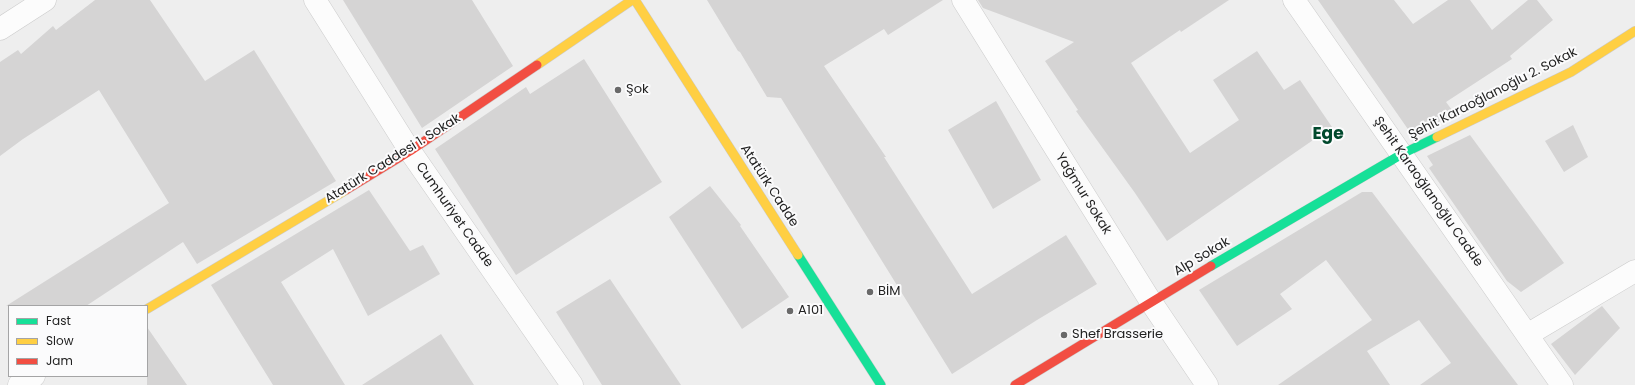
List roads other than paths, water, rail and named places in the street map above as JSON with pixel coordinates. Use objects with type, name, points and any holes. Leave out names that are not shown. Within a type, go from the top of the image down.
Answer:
[{"type":"street","points":[[0,29],[45,0]]},
{"type":"street","name":"Cumhuriyet Cadde","points":[[315,0],[410,151],[572,385]]},
{"type":"street","name":"Atatürk Caddesi 1. Sokak","points":[[148,308],[410,151],[632,0]]},
{"type":"street","name":"Atatürk Cadde","points":[[635,0],[880,385]]},
{"type":"street","name":"Yağmur Sokak","points":[[962,0],[1151,302],[1207,385]]},
{"type":"street","name":"Şehit Karaoğlanoğlu Cadde","points":[[1295,0],[1562,385]]},
{"type":"street","name":"Şehit Karaoğlanoğlu 2. Sokak","points":[[1402,154],[1571,72],[1635,31]]},
{"type":"street","name":"Alp Sokak","points":[[1015,385],[1151,302],[1402,154]]},
{"type":"street","points":[[1527,336],[1635,271]]},
{"type":"street","points":[[19,385],[32,377]]},
{"type":"place","name":"Şok","points":[[618,90]]},
{"type":"place","name":"BİM","points":[[870,292]]},
{"type":"place","name":"A101","points":[[790,311]]},
{"type":"place","name":"Shef Brasserie","points":[[1064,335]]},
{"type":"district","name":"Ege","points":[[1328,135]]}]
